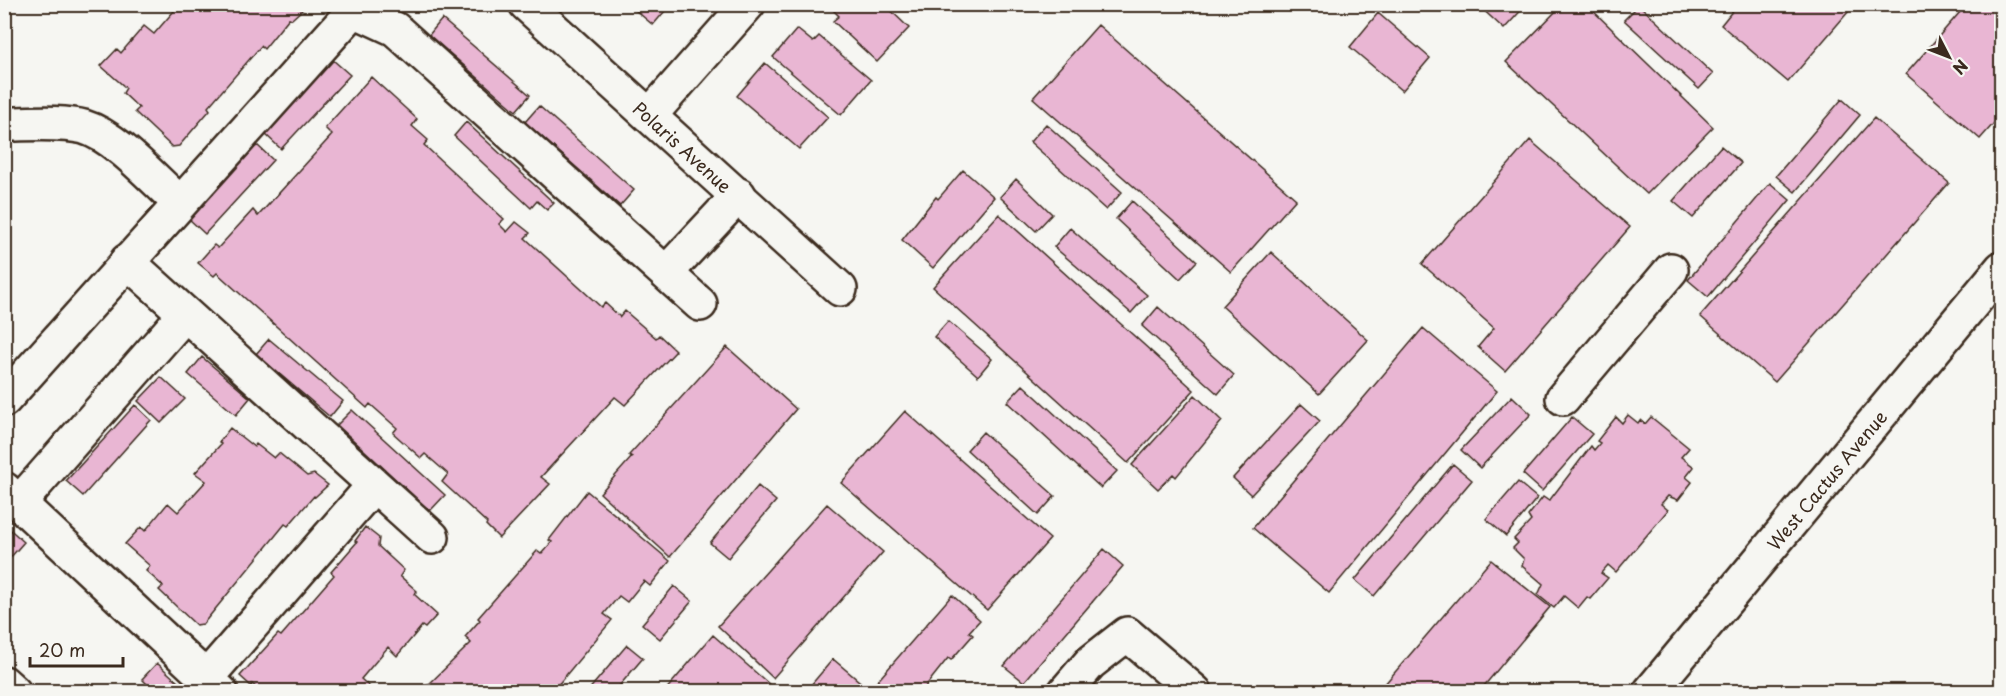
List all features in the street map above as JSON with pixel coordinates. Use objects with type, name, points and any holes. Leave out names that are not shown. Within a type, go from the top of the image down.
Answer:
[{"type":"street","name":"Polaris Avenue","points":[[526,4],[840,289]]},
{"type":"street","points":[[650,115],[748,4]]},
{"type":"street","points":[[4,400],[351,7],[395,29],[700,304]]},
{"type":"street","points":[[4,124],[81,127],[94,131],[130,158],[179,202]]},
{"type":"street","points":[[666,273],[739,195]]},
{"type":"street","points":[[127,261],[432,537]]},
{"type":"street","name":"West Cactus Avenue","points":[[1650,692],[2001,268]]},
{"type":"street","points":[[1563,398],[1671,270]]},
{"type":"street","points":[[185,314],[12,496],[214,685],[374,485]]},
{"type":"street","points":[[1065,692],[1090,663],[1127,634],[1195,692]]},
{"type":"street","points":[[4,683],[14,692]]},
{"type":"building","points":[[180,4],[300,4],[304,8],[292,19],[289,18],[264,49],[261,46],[208,107],[210,110],[179,146],[172,147],[135,112],[139,108],[123,93],[126,88],[101,66],[117,49],[121,53],[144,26],[154,34]]},
{"type":"building","points":[[628,4],[671,4],[653,25]]},
{"type":"building","points":[[827,4],[884,4],[909,28],[877,62],[833,21],[839,16]]},
{"type":"building","points":[[1477,4],[1527,4],[1504,29]]},
{"type":"building","points":[[1563,4],[1586,4],[1713,127],[1647,194],[1506,62]]},
{"type":"building","points":[[1738,4],[1855,4],[1788,82],[1721,25]]},
{"type":"building","points":[[1967,4],[2002,4],[2002,114],[1980,139],[1906,74]]},
{"type":"building","points":[[1639,5],[1713,74],[1699,89],[1624,20]]},
{"type":"building","points":[[1378,13],[1430,58],[1402,91],[1350,47]]},
{"type":"building","points":[[442,19],[530,95],[516,111],[429,35]]},
{"type":"building","points":[[1098,25],[1296,199],[1231,272],[1033,98]]},
{"type":"building","points":[[797,29],[813,42],[819,36],[871,80],[841,115],[773,57]]},
{"type":"building","points":[[333,60],[350,75],[281,149],[265,134]]},
{"type":"building","points":[[765,63],[828,117],[799,149],[737,96]]},
{"type":"building","points":[[371,77],[417,119],[412,126],[428,140],[424,145],[504,219],[499,224],[507,232],[516,222],[530,233],[525,238],[601,307],[605,303],[620,317],[625,311],[656,338],[659,335],[676,351],[625,405],[615,397],[541,477],[550,484],[499,538],[486,525],[487,523],[442,482],[448,474],[425,454],[421,458],[393,433],[397,428],[370,404],[367,408],[217,273],[214,276],[198,263],[214,245],[218,248],[253,210],[258,216],[332,135],[325,128]]},
{"type":"building","points":[[1842,99],[1860,115],[1795,192],[1776,176]]},
{"type":"building","points":[[539,106],[634,190],[620,206],[525,122]]},
{"type":"building","points":[[1874,118],[1949,183],[1775,382],[1700,316]]},
{"type":"building","points":[[466,122],[554,203],[547,210],[537,201],[531,208],[454,136]]},
{"type":"building","points":[[1046,124],[1122,192],[1106,210],[1030,142]]},
{"type":"building","points":[[1530,140],[1630,227],[1505,371],[1478,347],[1494,328],[1422,264]]},
{"type":"building","points":[[257,145],[273,160],[205,234],[188,218]]},
{"type":"building","points":[[1721,146],[1741,163],[1693,218],[1673,201]]},
{"type":"building","points":[[963,170],[994,197],[933,268],[902,240],[936,197],[938,199]]},
{"type":"building","points":[[1016,179],[1052,214],[1036,231],[1000,197]]},
{"type":"building","points":[[1770,183],[1790,200],[1708,297],[1688,280]]},
{"type":"building","points":[[1132,201],[1197,261],[1180,279],[1116,219]]},
{"type":"building","points":[[999,214],[1194,390],[1128,463],[933,287]]},
{"type":"building","points":[[1070,228],[1147,295],[1131,313],[1054,247]]},
{"type":"building","points":[[1271,252],[1368,340],[1319,394],[1222,306]]},
{"type":"building","points":[[1158,307],[1234,375],[1218,394],[1142,326]]},
{"type":"building","points":[[948,321],[992,359],[978,376],[934,337]]},
{"type":"building","points":[[1423,328],[1497,391],[1329,593],[1253,528]]},
{"type":"building","points":[[269,339],[343,401],[330,417],[256,354]]},
{"type":"building","points":[[727,347],[796,409],[670,557],[600,493],[632,457],[629,455]]},
{"type":"building","points":[[202,357],[250,398],[236,415],[188,374]]},
{"type":"building","points":[[161,377],[185,399],[161,423],[138,401]]},
{"type":"building","points":[[1023,385],[1117,471],[1101,488],[1007,402]]},
{"type":"building","points":[[1195,395],[1222,421],[1176,477],[1173,474],[1158,489],[1132,465]]},
{"type":"building","points":[[1512,396],[1531,414],[1480,468],[1461,450]]},
{"type":"building","points":[[1301,404],[1320,421],[1251,495],[1233,478]]},
{"type":"building","points":[[135,405],[151,420],[83,496],[66,481]]},
{"type":"building","points":[[352,410],[445,495],[430,511],[337,425]]},
{"type":"building","points":[[905,411],[1050,539],[987,610],[841,483]]},
{"type":"building","points":[[1628,415],[1638,423],[1640,420],[1645,424],[1651,417],[1689,448],[1681,457],[1694,467],[1686,477],[1692,482],[1678,500],[1668,496],[1661,504],[1668,510],[1616,572],[1608,565],[1601,573],[1608,578],[1590,599],[1587,597],[1578,608],[1564,596],[1554,608],[1538,595],[1543,584],[1522,566],[1524,559],[1513,548],[1518,543],[1514,539],[1531,521],[1528,516],[1543,497],[1549,501],[1591,446],[1594,450],[1600,443],[1597,441],[1616,417],[1622,423]]},
{"type":"building","points":[[1572,417],[1592,434],[1542,491],[1523,474]]},
{"type":"building","points":[[230,428],[254,447],[256,444],[274,458],[279,453],[307,476],[314,474],[328,485],[314,496],[288,526],[285,524],[203,624],[196,625],[159,590],[163,586],[146,571],[150,566],[125,544],[141,527],[145,531],[168,503],[178,512],[206,481],[195,473],[221,444],[219,442]]},
{"type":"building","points":[[983,432],[1055,496],[1038,515],[967,450]]},
{"type":"building","points":[[1453,464],[1472,480],[1374,596],[1355,580]]},
{"type":"building","points":[[1518,482],[1537,498],[1506,536],[1486,519]]},
{"type":"building","points":[[758,486],[776,501],[728,558],[710,543]]},
{"type":"building","points":[[587,491],[670,561],[650,586],[644,581],[627,602],[619,596],[604,614],[612,620],[552,692],[421,692],[471,643],[465,637],[480,620],[478,618],[537,551],[541,554],[552,542],[549,540]]},
{"type":"building","points":[[827,504],[883,552],[773,678],[718,626]]},
{"type":"building","points":[[4,524],[24,542],[10,558],[4,553]]},
{"type":"building","points":[[365,527],[379,538],[378,546],[404,570],[400,576],[417,591],[414,594],[437,615],[425,628],[422,626],[397,656],[388,647],[361,679],[371,688],[367,692],[262,692],[252,684],[251,686],[240,676],[278,634],[281,636],[334,575],[331,572],[357,542],[355,541]]},
{"type":"building","points":[[1104,549],[1123,566],[1024,682],[1004,666]]},
{"type":"building","points":[[1491,560],[1550,607],[1479,692],[1378,692]]},
{"type":"building","points":[[674,586],[692,601],[660,639],[642,624]]},
{"type":"building","points":[[952,595],[980,620],[969,632],[973,635],[951,660],[948,658],[921,692],[868,692]]},
{"type":"building","points":[[713,635],[770,685],[764,692],[664,692]]},
{"type":"building","points":[[627,645],[643,658],[614,692],[587,692]]},
{"type":"building","points":[[833,659],[866,687],[863,692],[805,692]]},
{"type":"building","points":[[157,663],[189,692],[155,692],[142,679]]}]
